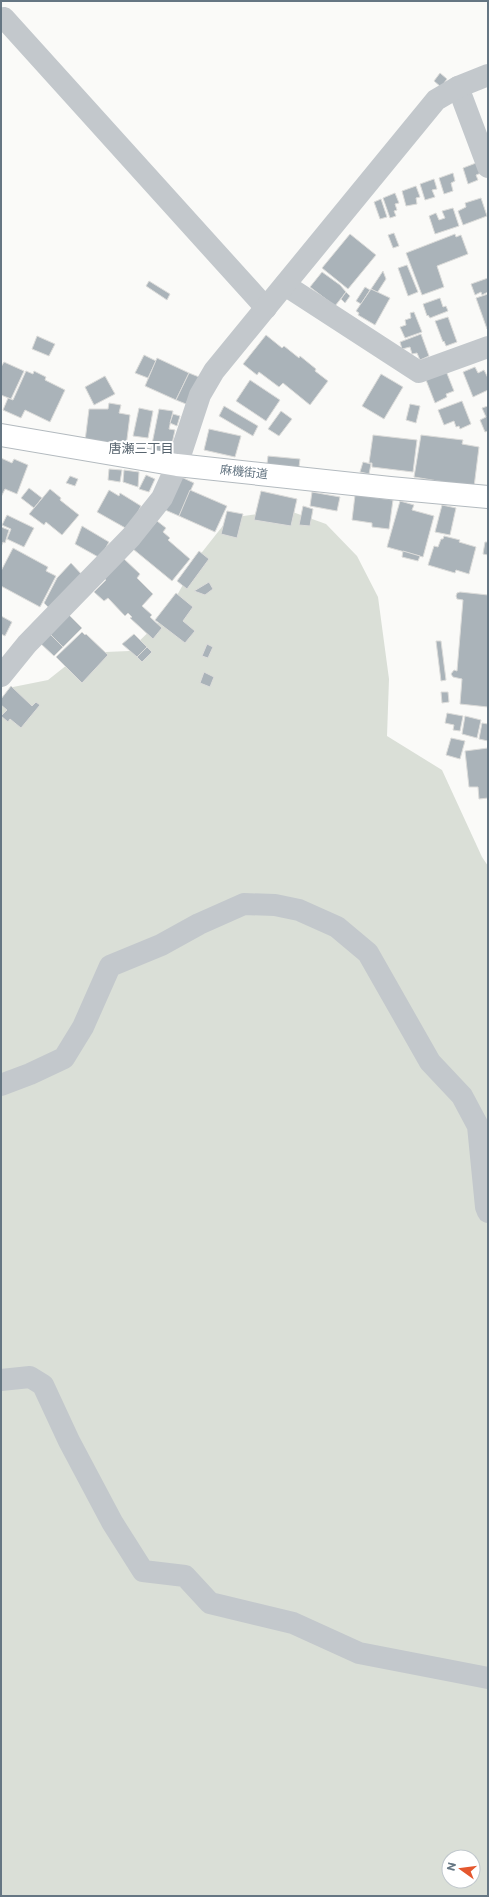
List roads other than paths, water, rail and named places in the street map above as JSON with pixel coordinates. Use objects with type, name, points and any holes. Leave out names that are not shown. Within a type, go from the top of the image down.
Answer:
[{"type":"street","points":[[1,20],[4,18],[266,308]]},
{"type":"street","points":[[1,676],[27,644],[131,537],[162,498],[177,465],[200,395],[214,371],[436,100],[458,86],[488,75]]},
{"type":"street","points":[[458,86],[488,166]]},
{"type":"street","points":[[285,285],[418,372],[488,347]]},
{"type":"street","name":"麻機街道","points":[[1,435],[177,465],[420,492],[488,497]]},
{"type":"street","points":[[1,1085],[30,1074],[64,1058],[83,1027],[110,966],[161,945],[200,924],[244,904],[275,905],[299,910],[337,927],[368,953],[430,1062],[462,1096],[478,1126],[486,1207],[488,1212]]},
{"type":"street","points":[[1,1380],[30,1377],[43,1385],[112,1522],[143,1571],[185,1576],[210,1603],[293,1623],[359,1653],[488,1678]]},
{"type":"district","name":"唐瀬三丁目","points":[[141,448]]}]
